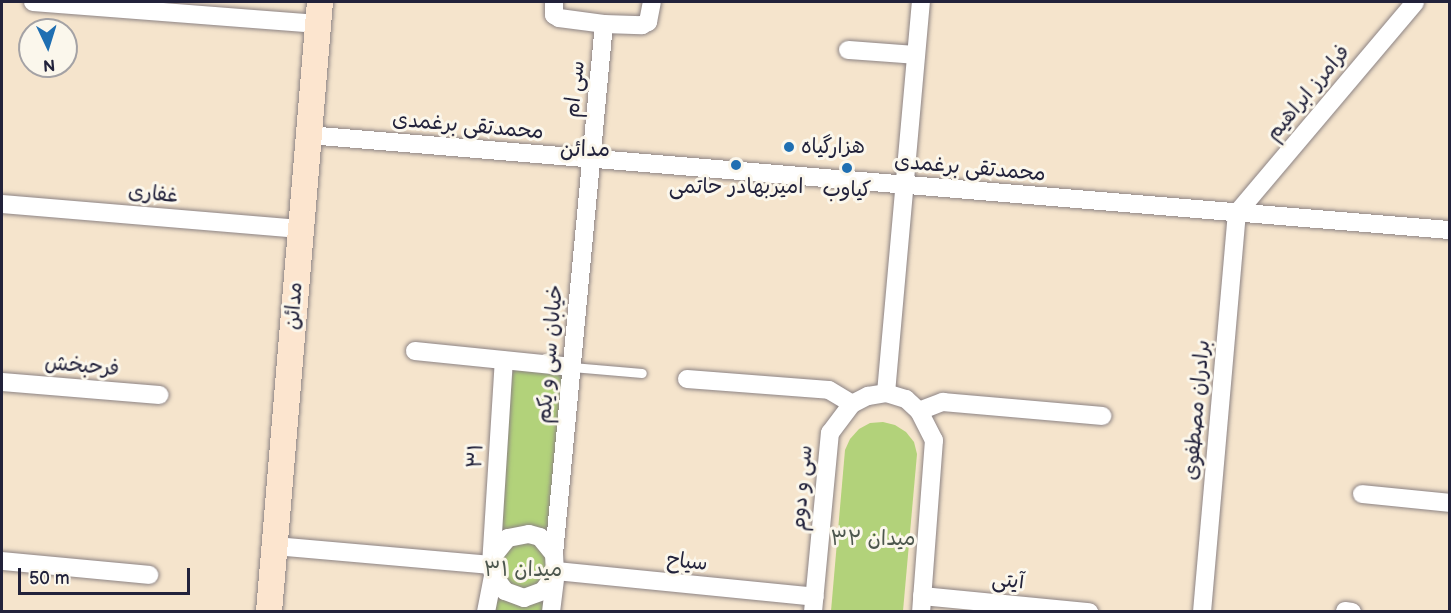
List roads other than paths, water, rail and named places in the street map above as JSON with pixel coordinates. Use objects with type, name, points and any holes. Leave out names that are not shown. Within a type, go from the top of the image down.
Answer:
[{"type":"main road","name":"مدائن","points":[[269,612],[319,13]]},
{"type":"street","points":[[33,2],[319,13]]},
{"type":"street","points":[[554,2],[554,15],[559,18],[604,24],[642,25],[648,22],[652,2]]},
{"type":"street","points":[[886,393],[921,2]]},
{"type":"street","name":"فرامرز ابراهیم","points":[[1237,213],[1415,2]]},
{"type":"street","name":"سی ام","points":[[590,159],[604,24]]},
{"type":"street","points":[[848,50],[916,55]]},
{"type":"street","name":"محمدتقی برغمدی","points":[[308,135],[1449,230]]},
{"type":"street","name":"خیابان سی و یکم","points":[[551,612],[590,159]]},
{"type":"street","name":"غفاری","points":[[2,204],[300,229]]},
{"type":"street","name":"برادران مصطفوی","points":[[1202,612],[1237,213]]},
{"type":"street","points":[[415,351],[572,367]]},
{"type":"street","name":"۳۱","points":[[486,612],[493,565],[504,360]]},
{"type":"street","points":[[687,379],[829,390],[852,404],[868,396],[886,393],[906,399],[919,411],[934,440],[922,604]]},
{"type":"street","name":"فرحبخش","points":[[2,382],[159,395]]},
{"type":"street","points":[[919,411],[943,402],[1102,416]]},
{"type":"street","name":"سی و دوم","points":[[814,604],[830,433],[852,404]]},
{"type":"street","points":[[1362,494],[1449,503]]},
{"type":"street","points":[[530,534],[548,544],[555,567],[543,591],[524,598],[505,591],[493,565],[508,538],[530,534]]},
{"type":"street","points":[[275,546],[493,565]]},
{"type":"street","points":[[2,561],[149,575]]},
{"type":"street","name":"سیاح","points":[[555,567],[814,604]]},
{"type":"street","name":"آیتی","points":[[922,604],[1089,612]]},
{"type":"street","points":[[1345,611],[1352,612]]},
{"type":"lane","points":[[572,367],[642,373]]},
{"type":"place","name":"هزارگیاه","points":[[789,147]]},
{"type":"place","name":"امیربهادر حاتمی","points":[[736,165]]},
{"type":"place","name":"کیاوب","points":[[847,168]]},
{"type":"district","name":"مدائن","points":[[585,150]]},
{"type":"park label","name":"میدان ۳۲","points":[[873,539]]},
{"type":"park label","name":"میدان ۳۱","points":[[523,570]]}]
